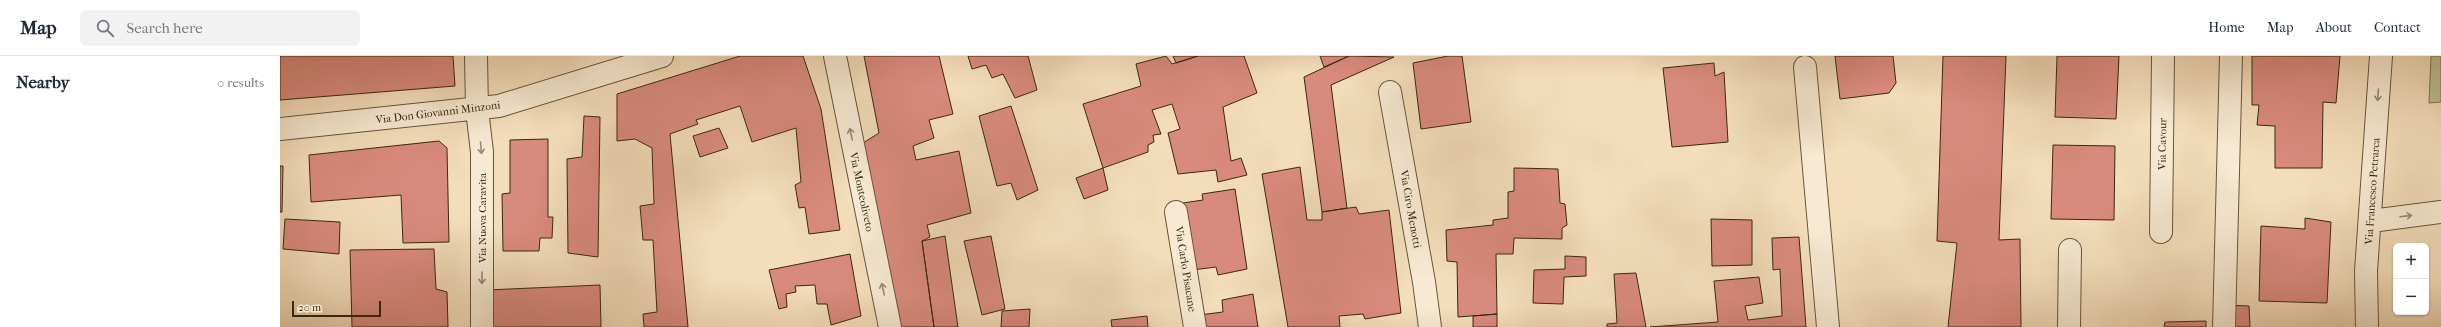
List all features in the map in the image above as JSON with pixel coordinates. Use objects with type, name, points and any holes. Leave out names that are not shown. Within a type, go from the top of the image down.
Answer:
[{"type":"street","name":"Via Nuova Caravita","points":[[476,56],[477,110],[482,152],[482,327]]},
{"type":"street","name":"Via Don Giovanni Minzoni","points":[[280,129],[477,110],[499,106],[662,56]]},
{"type":"street","name":"Via Monteoliveto","points":[[835,56],[890,327]]},
{"type":"street","name":"Via Cavour","points":[[2161,232],[2163,56]]},
{"type":"street","points":[[2224,327],[2231,56]]},
{"type":"street","name":"Via Francesco Petrarca","points":[[2368,327],[2366,271],[2371,221],[2381,56]]},
{"type":"street","points":[[1805,67],[1828,327]]},
{"type":"street","name":"Via Ciro Menotti","points":[[1390,92],[1424,282],[1430,327]]},
{"type":"street","name":"Via Carlo Pisacane","points":[[1176,212],[1195,327]]},
{"type":"street","points":[[2371,221],[2441,212]]},
{"type":"street","points":[[2069,327],[2070,250]]},
{"type":"green space","points":[[2431,56],[2441,56],[2441,102],[2429,103]]},
{"type":"building","points":[[280,56],[453,56],[455,86],[280,100]]},
{"type":"building","points":[[740,56],[803,56],[821,109],[840,230],[809,234],[805,207],[799,208],[795,185],[801,182],[796,128],[752,142],[740,106],[696,120],[698,124],[670,134],[688,327],[644,327],[643,314],[657,312],[653,240],[643,240],[640,206],[654,204],[652,148],[635,139],[617,141],[617,94]]},
{"type":"building","points":[[864,56],[939,56],[953,114],[929,120],[934,138],[913,146],[916,160],[959,151],[971,213],[927,225],[930,237],[922,241],[934,327],[899,327],[863,143],[879,133]]},
{"type":"building","points":[[968,56],[1028,56],[1037,90],[1015,98],[1003,74],[992,78],[986,65],[972,69]]},
{"type":"building","points":[[1166,56],[1172,64],[1198,56],[1244,56],[1257,93],[1223,107],[1231,161],[1241,158],[1247,175],[1218,182],[1216,170],[1178,174],[1168,133],[1180,129],[1172,104],[1152,110],[1161,134],[1153,135],[1154,142],[1148,145],[1148,152],[1103,168],[1083,104],[1141,86],[1136,64]]},
{"type":"building","points":[[1173,56],[1198,56],[1176,63]]},
{"type":"building","points":[[1320,56],[1349,56],[1324,67]]},
{"type":"building","points":[[1349,56],[1394,57],[1331,85],[1347,208],[1322,212],[1304,77]]},
{"type":"building","points":[[1448,56],[1462,56],[1471,122],[1421,129],[1413,63]]},
{"type":"building","points":[[1835,56],[1893,56],[1896,83],[1889,93],[1840,99]]},
{"type":"building","points":[[1943,56],[2006,56],[1999,240],[2020,239],[2021,327],[1948,327],[1957,243],[1937,241]]},
{"type":"building","points":[[2057,56],[2119,56],[2116,119],[2055,117]]},
{"type":"building","points":[[2252,56],[2340,56],[2336,103],[2323,102],[2322,168],[2275,168],[2275,126],[2257,125],[2259,105],[2252,105]]},
{"type":"building","points":[[1714,63],[1715,76],[1724,72],[1728,142],[1672,147],[1663,68]]},
{"type":"building","points":[[1011,106],[1038,190],[1017,200],[1011,183],[997,186],[979,116]]},
{"type":"building","points":[[584,116],[600,117],[598,257],[568,253],[567,159],[582,157]]},
{"type":"building","points":[[719,128],[728,148],[700,157],[693,136]]},
{"type":"building","points":[[548,139],[548,217],[553,217],[552,238],[540,238],[539,251],[503,251],[502,194],[510,193],[510,140]]},
{"type":"building","points":[[439,141],[447,148],[449,242],[403,243],[401,195],[311,202],[309,155]]},
{"type":"building","points":[[2053,145],[2115,146],[2114,220],[2051,219]]},
{"type":"building","points":[[280,166],[283,166],[282,212],[280,212]]},
{"type":"building","points":[[1300,167],[1307,220],[1322,220],[1322,212],[1356,207],[1359,214],[1389,210],[1401,313],[1365,319],[1363,314],[1339,316],[1340,327],[1288,327],[1262,174]]},
{"type":"building","points":[[1103,168],[1108,190],[1084,199],[1076,178]]},
{"type":"building","points":[[1514,168],[1558,169],[1560,203],[1565,204],[1567,225],[1562,228],[1562,239],[1514,238],[1513,254],[1496,254],[1497,314],[1458,317],[1457,262],[1447,261],[1446,230],[1493,225],[1493,220],[1508,218],[1508,192],[1514,191]]},
{"type":"building","points":[[1235,189],[1247,269],[1218,275],[1216,267],[1192,270],[1183,203],[1203,200],[1202,194]]},
{"type":"building","points":[[2305,218],[2331,222],[2327,303],[2259,301],[2261,226],[2305,229]]},
{"type":"building","points":[[285,219],[340,222],[339,254],[283,249]]},
{"type":"building","points":[[1711,219],[1752,220],[1752,265],[1712,266]]},
{"type":"building","points":[[945,236],[958,327],[934,327],[922,241]]},
{"type":"building","points":[[991,236],[1005,309],[982,315],[964,241]]},
{"type":"building","points":[[1799,237],[1806,327],[1650,327],[1718,322],[1714,281],[1759,277],[1763,303],[1745,306],[1748,320],[1782,316],[1780,269],[1773,270],[1772,238]]},
{"type":"building","points":[[434,249],[436,289],[447,292],[448,327],[352,327],[350,250]]},
{"type":"building","points":[[850,254],[861,316],[831,325],[827,304],[817,304],[815,285],[795,286],[796,292],[786,294],[787,307],[779,309],[769,270]]},
{"type":"building","points":[[1565,256],[1586,257],[1586,276],[1564,277],[1563,304],[1533,303],[1534,270],[1565,269]]},
{"type":"building","points":[[1636,273],[1646,327],[1607,327],[1607,324],[1617,323],[1614,274]]},
{"type":"building","points":[[600,285],[601,327],[487,327],[487,290]]},
{"type":"building","points":[[1253,294],[1258,327],[1201,327],[1199,315],[1223,312],[1222,300]]},
{"type":"building","points":[[2225,305],[2249,306],[2250,327],[2224,327]]},
{"type":"building","points":[[1030,309],[1029,327],[1001,327],[1002,311]]},
{"type":"building","points":[[1497,314],[1497,327],[1473,327],[1473,316]]},
{"type":"building","points":[[1147,316],[1148,327],[1112,327],[1111,320]]},
{"type":"building","points":[[2206,321],[2206,327],[2164,327],[2165,322]]}]
